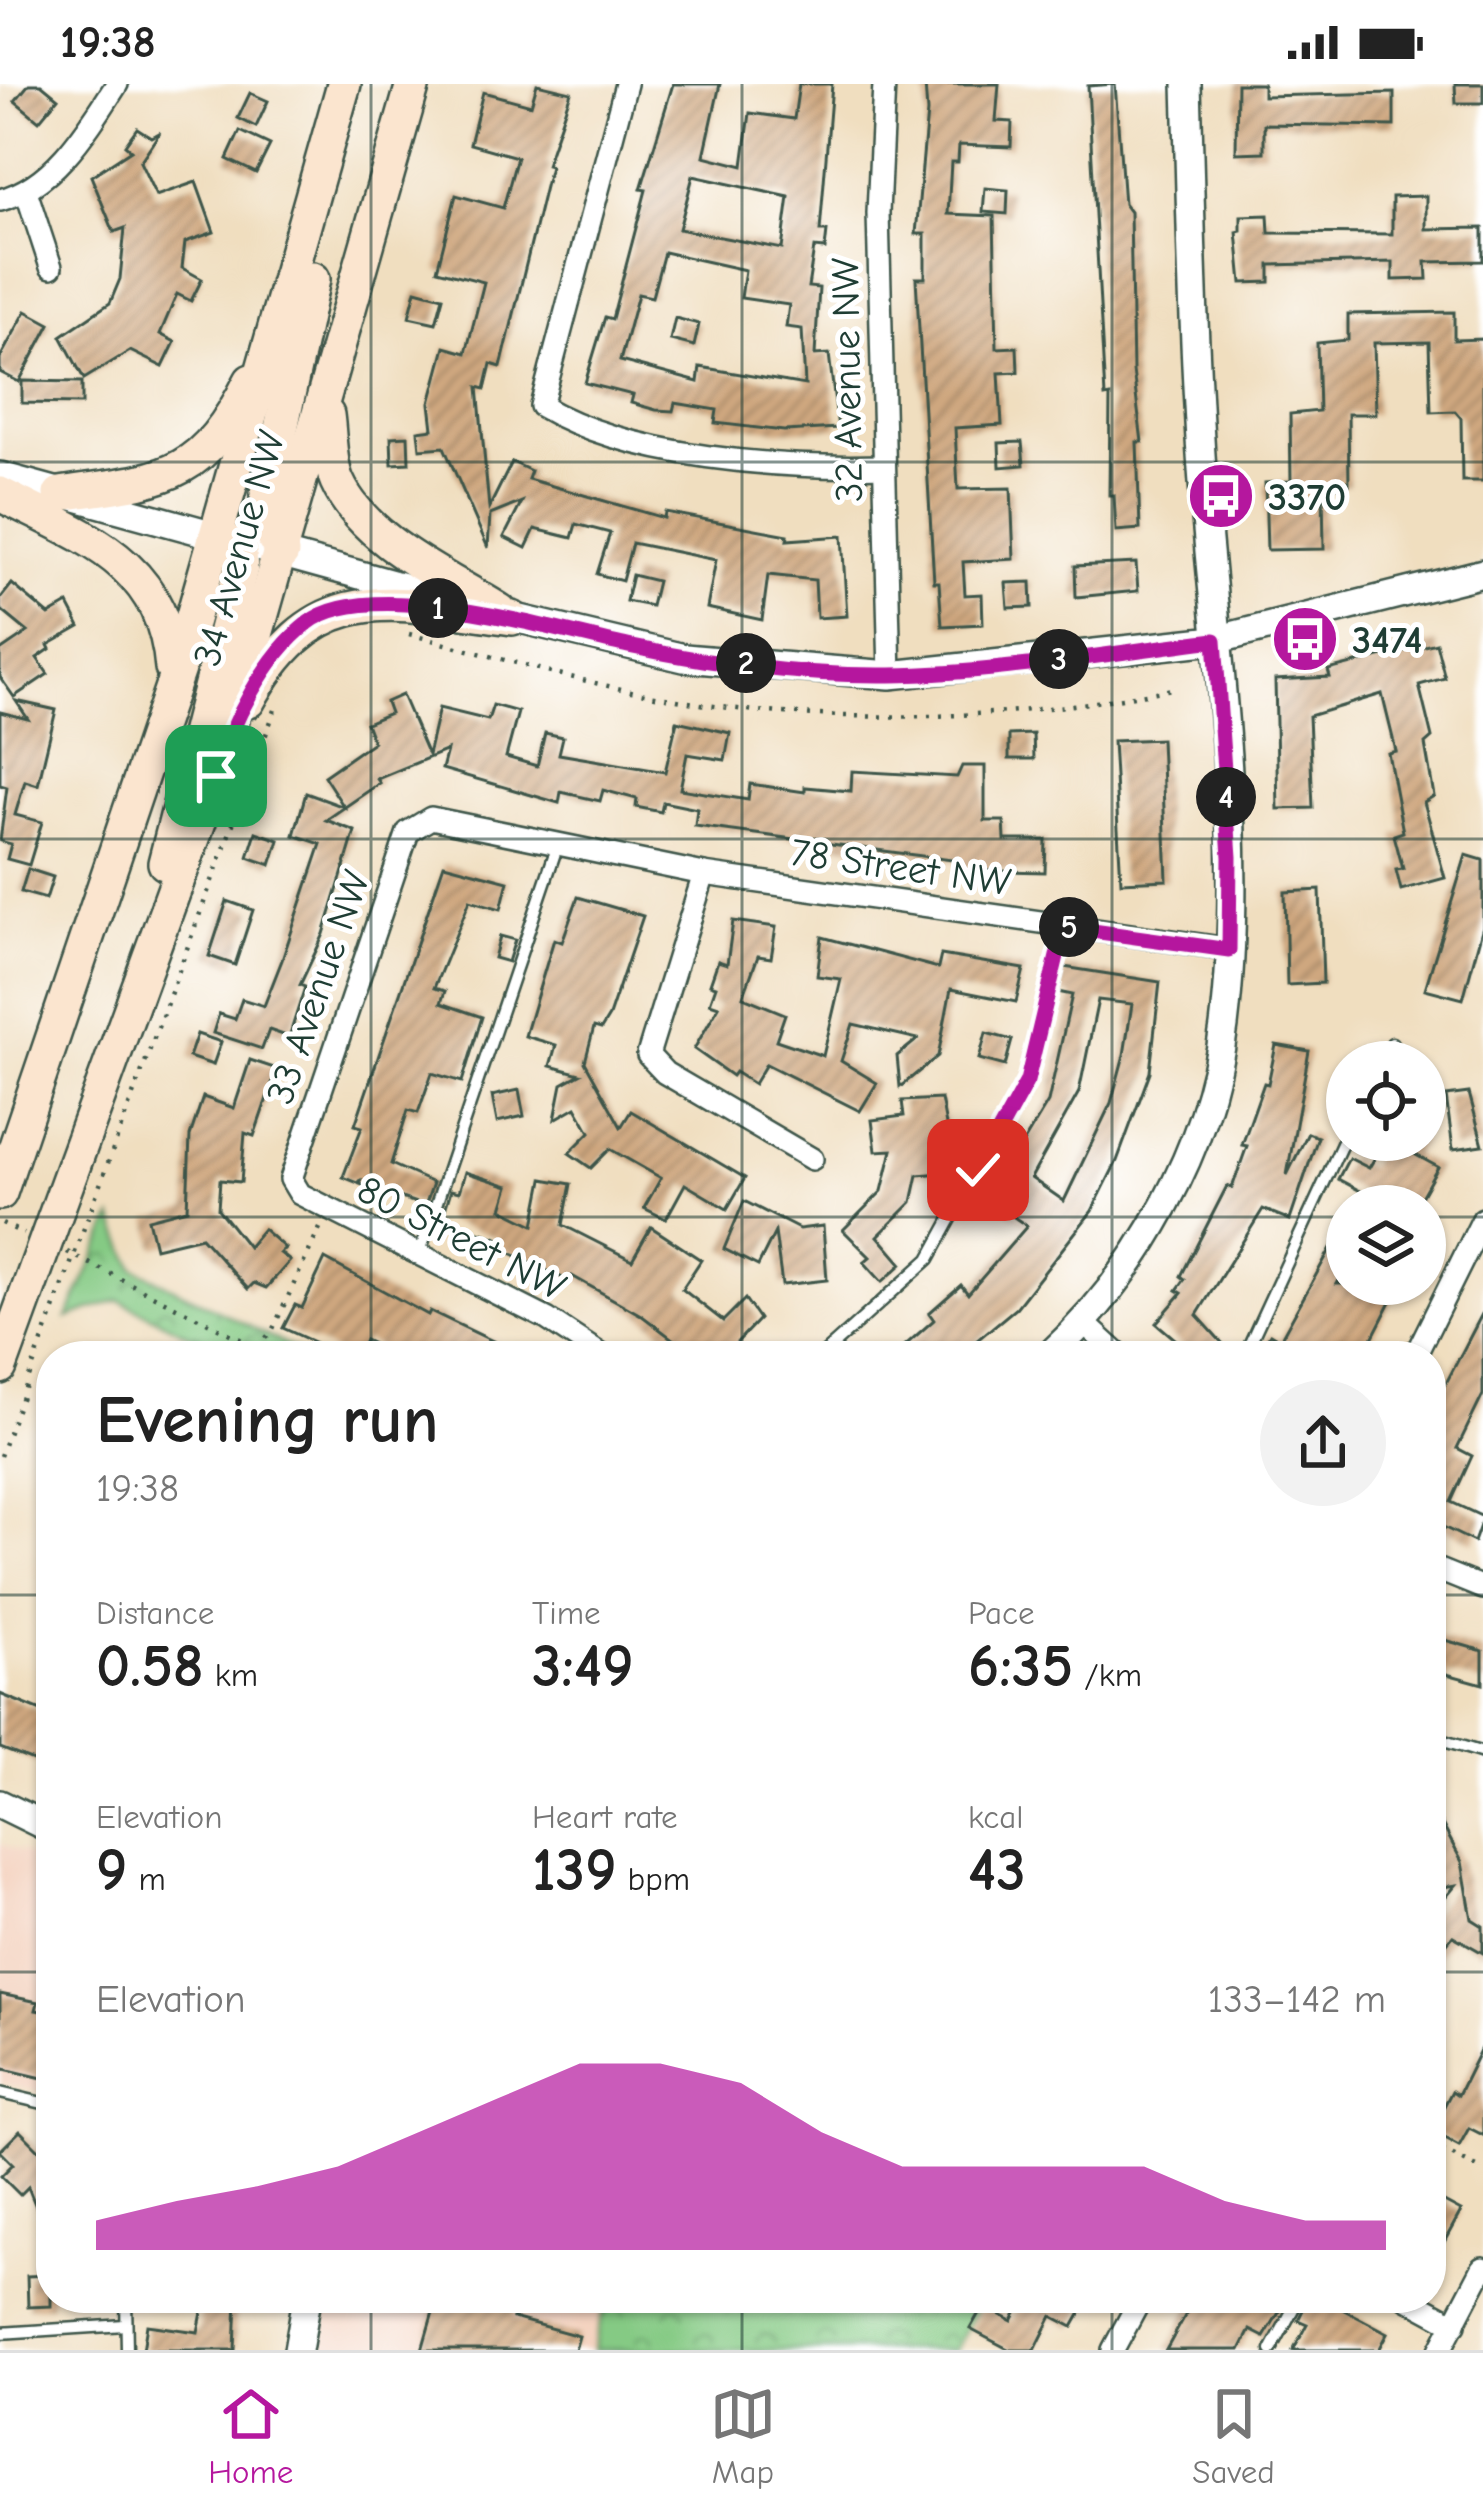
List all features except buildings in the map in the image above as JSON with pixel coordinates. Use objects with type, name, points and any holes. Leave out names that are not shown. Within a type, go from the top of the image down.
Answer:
[{"type":"main road","name":"34 Avenue NW","points":[[0,1193],[220,535],[344,84]]},
{"type":"main road","name":"34 Avenue NW","points":[[0,1366],[146,976],[225,745],[413,84]]},
{"type":"main road","points":[[282,553],[268,528],[267,494],[314,280],[321,175]]},
{"type":"main road","points":[[59,494],[149,481],[186,467],[211,448],[279,326]]},
{"type":"main road","points":[[325,395],[335,476],[348,501],[391,541],[512,618]]},
{"type":"main road","points":[[0,494],[87,537],[136,576],[165,621],[173,686]]},
{"type":"main road","points":[[146,976],[157,897],[241,568],[240,552],[220,535]]},
{"type":"main road","points":[[225,745],[259,682],[306,623],[394,602],[512,618]]},
{"type":"street","points":[[0,200],[27,194],[87,131],[117,84]]},
{"type":"street","points":[[626,84],[541,406],[567,422],[740,462],[804,468],[883,466]]},
{"type":"street","name":"32 Avenue NW","points":[[884,84],[878,212],[890,675]]},
{"type":"street","points":[[1064,1341],[1084,1323],[1131,1260],[1198,1127],[1224,1029],[1230,857],[1201,455],[1187,84]]},
{"type":"street","points":[[27,194],[52,267]]},
{"type":"street","points":[[0,476],[512,618],[684,658],[890,675],[1215,640],[1483,573]]},
{"type":"street","name":"78 Street NW","points":[[418,822],[431,818],[704,874],[1229,950]]},
{"type":"street","name":"33 Avenue NW","points":[[291,1179],[408,832],[418,822]]},
{"type":"street","points":[[704,874],[648,1055],[665,1073],[812,1159]]},
{"type":"street","name":"80 Street NW","points":[[291,1179],[300,1194],[547,1319],[580,1341]]},
{"type":"street","points":[[1422,1341],[1483,1219]]},
{"type":"street","points":[[1084,1323],[1104,1341]]},
{"type":"street","points":[[1446,1574],[1483,1588]]},
{"type":"street","points":[[5,1811],[36,1822]]},
{"type":"street","points":[[1440,2350],[1483,2268]]},
{"type":"street","points":[[298,2350],[304,2313]]},
{"type":"street","points":[[1113,2350],[1133,2313]]},
{"type":"street","points":[[1434,2313],[1454,2324]]},
{"type":"lane","points":[[419,1256],[557,847]]},
{"type":"lane","points":[[838,1341],[928,1259],[1027,1081],[1064,927]]},
{"type":"lane","points":[[1251,1341],[1334,1161]]},
{"type":"lane","points":[[1446,1742],[1483,1754]]},
{"type":"lane","points":[[0,2093],[36,2101]]},
{"type":"lane","points":[[125,2313],[127,2350]]},
{"type":"lane","points":[[1271,2350],[1291,2313]]},
{"type":"lane","points":[[0,2332],[125,2325]]},
{"type":"path","points":[[261,1341],[272,1331],[320,1228]]},
{"type":"path","points":[[62,1250],[245,1341]]},
{"type":"path","points":[[1446,2152],[1483,2170]]},
{"type":"shaded area","points":[[0,1844],[36,1857],[36,2091],[0,2083]]},
{"type":"shaded area","points":[[320,2313],[603,2313],[593,2350],[316,2350]]},
{"type":"green space","points":[[113,1218],[134,1268],[278,1341],[201,1341],[119,1300],[67,1318]]},
{"type":"green space","points":[[603,2313],[974,2313],[955,2350],[593,2350]]},
{"type":"place","name":"3370","points":[[1221,496]]},
{"type":"place","name":"3474","points":[[1305,639]]},
{"type":"route","points":[[216,776],[225,745],[259,682],[306,623],[394,602],[512,618],[684,658],[890,675],[1215,640],[1230,857],[1229,950],[1064,927],[1027,1081],[978,1170]]}]
